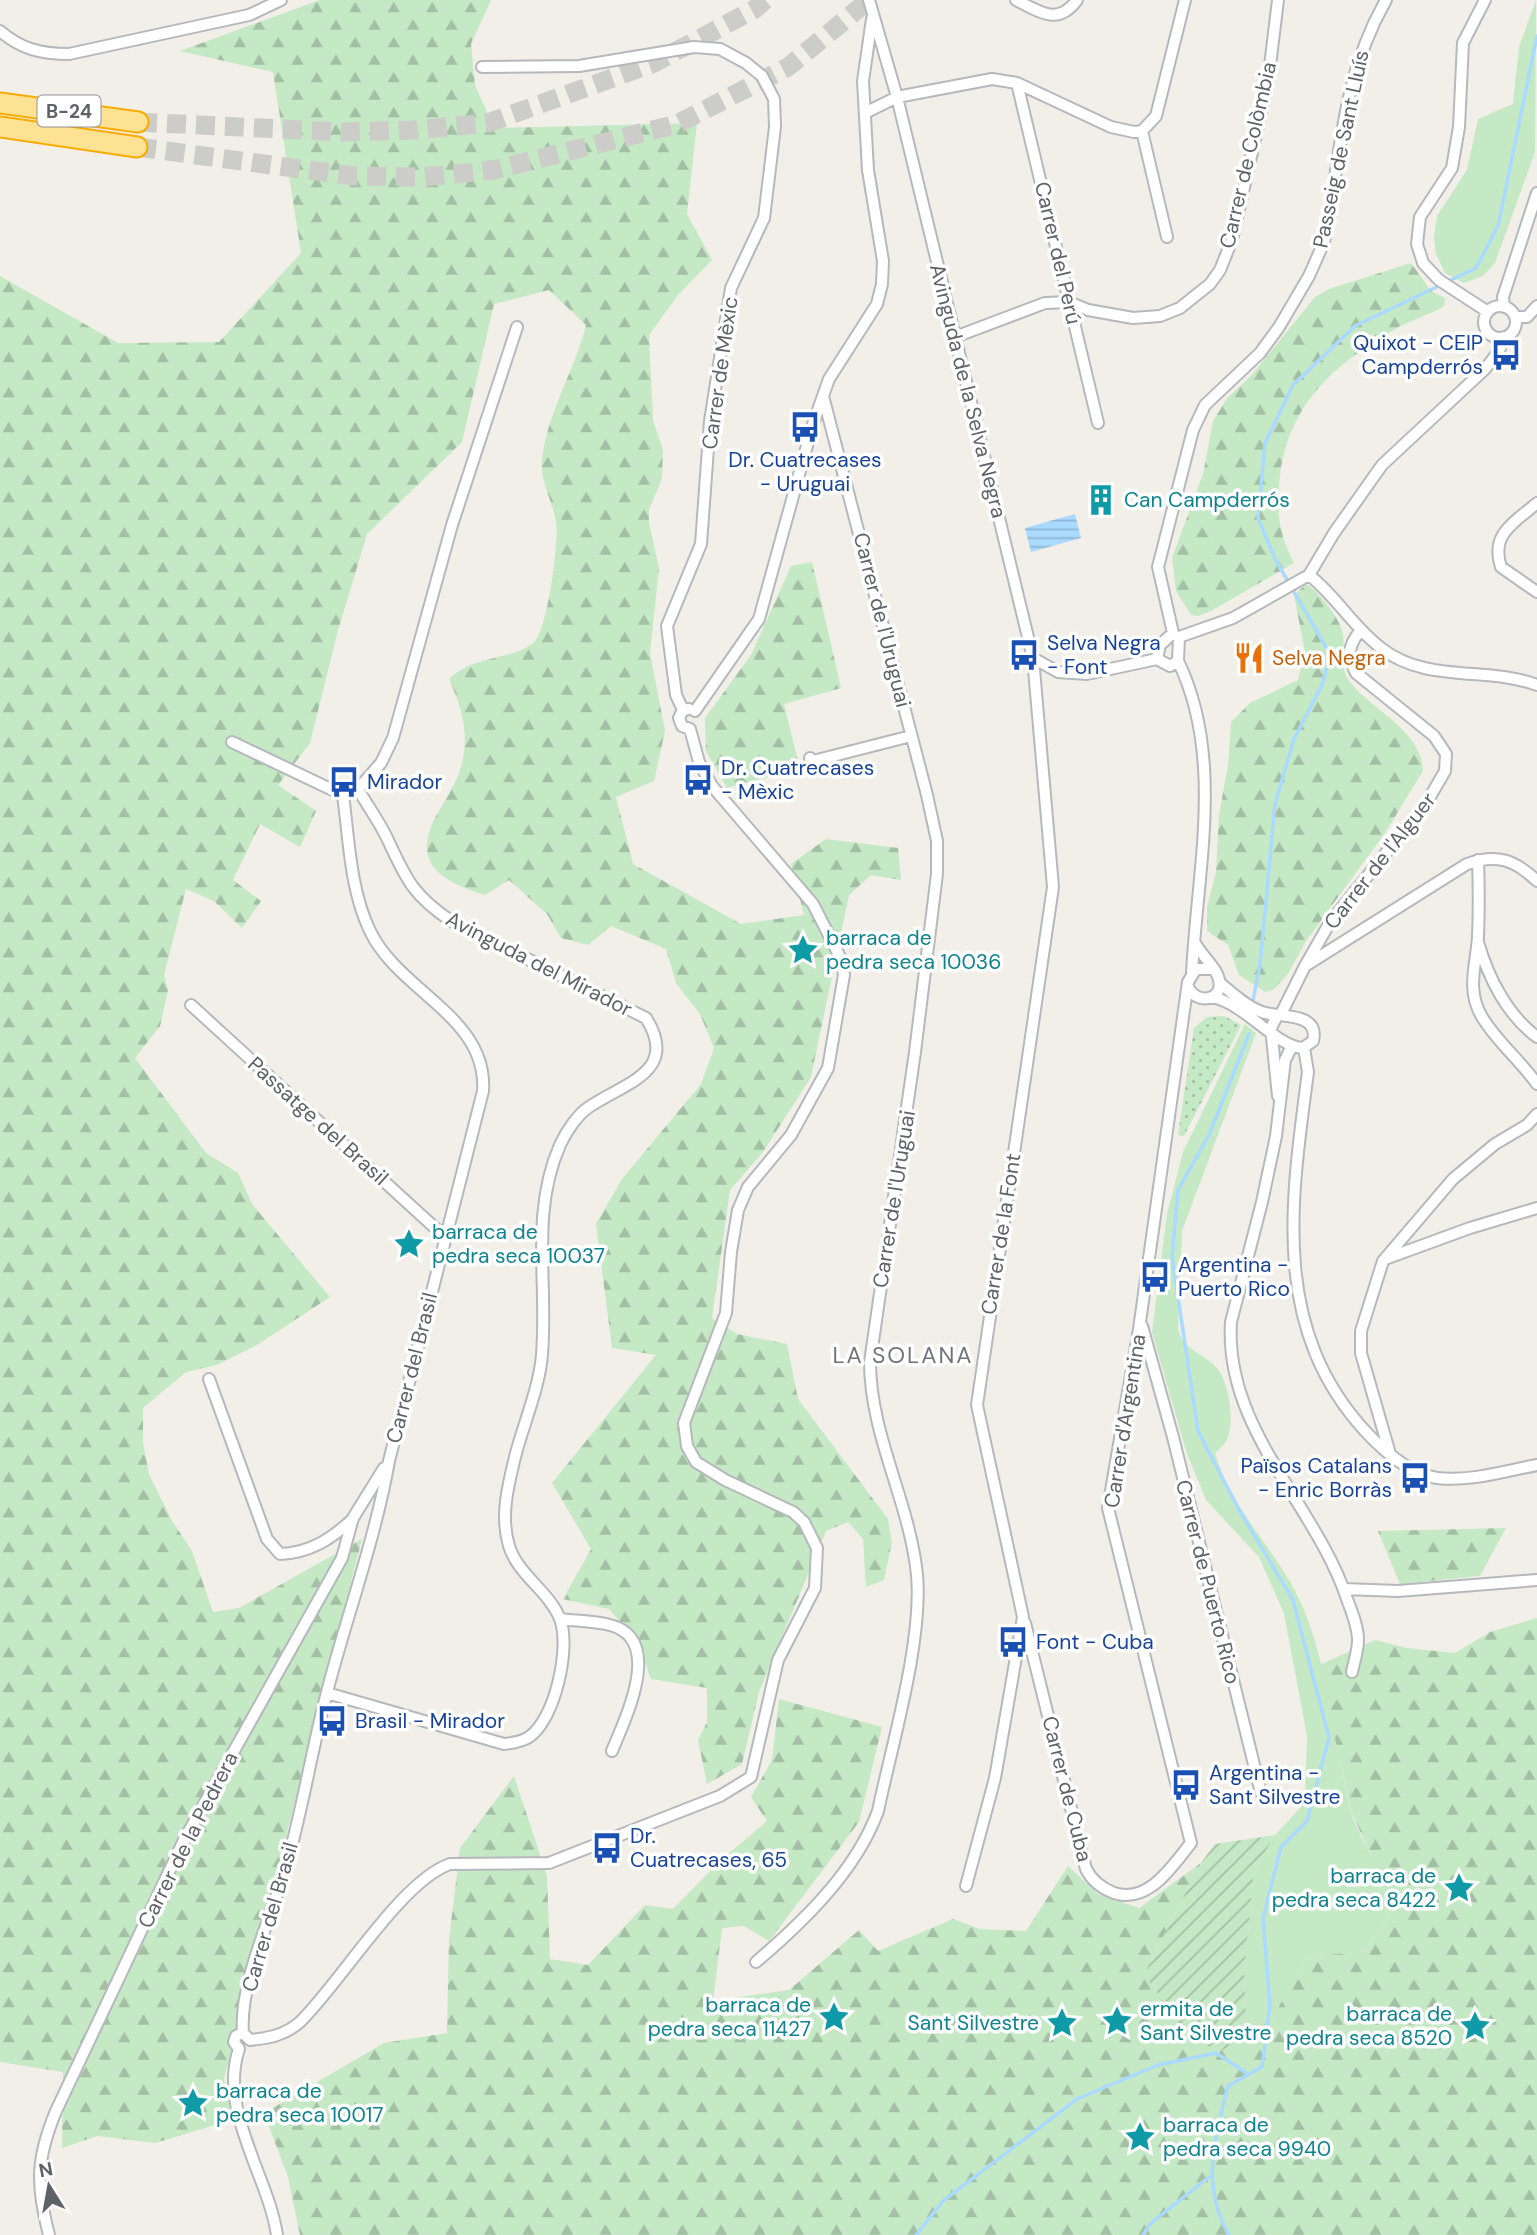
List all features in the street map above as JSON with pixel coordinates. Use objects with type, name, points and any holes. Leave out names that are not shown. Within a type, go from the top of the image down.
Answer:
[{"type":"highway","name":"B-24","points":[[0,103],[138,122]]},
{"type":"highway","name":"B-24","points":[[0,127],[136,147]]},
{"type":"street","points":[[0,31],[23,47],[51,54],[69,54],[249,15],[281,0]]},
{"type":"street","name":"Avinguda de la Selva Negra","points":[[869,0],[897,97],[1033,657]]},
{"type":"street","points":[[1016,0],[1046,15],[1068,12],[1077,0]]},
{"type":"street","points":[[865,113],[897,97],[992,79],[1017,83],[1111,127],[1133,132],[1143,131],[1156,116],[1185,0]]},
{"type":"street","name":"Carrer de Colòmbia","points":[[955,337],[1045,303],[1069,302],[1088,310],[1133,318],[1160,316],[1196,298],[1220,270],[1232,240],[1268,82],[1278,0]]},
{"type":"street","name":"Passeig de Sant Lluís","points":[[1178,661],[1176,635],[1158,567],[1192,430],[1205,405],[1260,353],[1309,276],[1324,242],[1353,72],[1363,44],[1386,0]]},
{"type":"street","points":[[1485,0],[1463,43],[1459,127],[1452,168],[1420,217],[1417,244],[1423,263],[1439,280],[1488,312]]},
{"type":"street","points":[[247,2036],[282,2034],[300,2022],[428,1874],[450,1864],[549,1863],[739,1787],[751,1776],[778,1660],[815,1588],[817,1548],[804,1522],[778,1503],[725,1480],[696,1462],[687,1446],[684,1423],[726,1313],[738,1210],[748,1187],[791,1135],[828,1068],[844,975],[841,959],[818,912],[712,786],[699,762],[690,729],[698,721],[689,710],[759,618],[790,502],[823,396],[836,368],[877,304],[882,284],[883,261],[868,170],[863,81],[873,15]]},
{"type":"street","name":"Carrer de Mèxic","points":[[482,67],[579,66],[694,47],[720,49],[746,63],[762,76],[775,99],[775,127],[764,219],[732,288],[710,421],[701,544],[667,626],[676,695],[689,710],[679,721],[690,729]]},
{"type":"street","name":"Carrer del Perú","points":[[1017,83],[1098,422]]},
{"type":"street","points":[[1143,131],[1167,237]]},
{"type":"street","points":[[1537,192],[1503,297],[1504,307],[1515,317],[1527,317],[1537,306]]},
{"type":"street","points":[[1488,312],[1504,307]]},
{"type":"street","points":[[1488,312],[1484,322],[1488,332],[1504,337]]},
{"type":"street","points":[[1157,659],[1160,645],[1176,635],[1233,618],[1309,575],[1334,533],[1382,464],[1485,369],[1499,351],[1504,337],[1513,331],[1515,317]]},
{"type":"street","points":[[232,743],[343,795],[358,789],[381,763],[393,738],[452,525],[517,327]]},
{"type":"street","name":"Carrer de l'Uruguai","points":[[757,1962],[800,1924],[871,1831],[878,1811],[914,1639],[918,1601],[915,1564],[870,1384],[875,1319],[915,1052],[937,874],[937,841],[823,396]]},
{"type":"street","points":[[1537,503],[1499,538],[1496,546],[1501,567],[1537,592]]},
{"type":"street","points":[[1309,575],[1332,593],[1360,631],[1380,648],[1414,665],[1443,673],[1504,677],[1537,685]]},
{"type":"street","name":"Carrer de l'Alguer","points":[[1279,1015],[1294,992],[1329,923],[1427,802],[1445,771],[1446,754],[1434,736],[1356,673],[1349,659],[1349,648],[1360,631]]},
{"type":"street","points":[[1033,657],[1058,672],[1087,674],[1157,659],[1170,666],[1178,661],[1191,687],[1203,777],[1204,844],[1194,940],[1192,972],[1188,987],[1193,996],[1228,1001],[1292,1046],[1304,1048],[1313,1041],[1314,1032],[1310,1024],[1296,1017],[1260,1012],[1220,983],[1194,940]]},
{"type":"street","name":"Carrer de la Font","points":[[965,1886],[972,1852],[995,1778],[1023,1617],[977,1405],[1053,887],[1033,657]]},
{"type":"street","points":[[810,758],[813,761],[911,736]]},
{"type":"street","name":"Avinguda del Mirador","points":[[358,789],[386,836],[397,864],[412,888],[431,907],[451,921],[646,1018],[658,1046],[653,1064],[644,1075],[586,1110],[573,1124],[561,1142],[553,1162],[543,1207],[542,1357],[509,1482],[505,1513],[514,1558],[560,1619]]},
{"type":"street","name":"Carrer del Brasil","points":[[277,2235],[238,2111],[233,2071],[239,2049],[235,2039],[247,2036],[245,2004],[265,1926],[284,1874],[313,1763],[327,1693],[379,1514],[389,1461],[444,1237],[478,1117],[484,1071],[481,1057],[462,1028],[401,973],[370,931],[353,871],[343,795]]},
{"type":"street","points":[[1478,860],[1478,939],[1472,972],[1473,991],[1480,1014],[1498,1041],[1537,1084]]},
{"type":"street","points":[[1305,967],[1455,870],[1478,860],[1510,860],[1537,881]]},
{"type":"street","points":[[1478,939],[1484,963],[1508,1009],[1537,1037]]},
{"type":"street","points":[[1192,972],[1201,967],[1212,969]]},
{"type":"street","points":[[1208,998],[1220,983]]},
{"type":"street","name":"Carrer d'Argentina","points":[[1188,987],[1140,1320],[1108,1508],[1191,1843]]},
{"type":"street","points":[[1294,992],[1296,1017]]},
{"type":"street","name":"Carrer d'Argentina","points":[[1180,1034],[1188,1017],[1208,998]]},
{"type":"street","name":"Passatge del Brasil","points":[[191,1005],[444,1237]]},
{"type":"street","points":[[1279,1015],[1272,1023],[1272,1032],[1280,1105]]},
{"type":"street","points":[[1292,1046],[1285,1060],[1280,1105],[1262,1202],[1231,1322],[1231,1354],[1261,1442],[1318,1538],[1344,1588],[1358,1640],[1352,1672]]},
{"type":"street","points":[[1304,1048],[1308,1072],[1293,1235],[1298,1297],[1314,1354],[1329,1386],[1347,1411],[1390,1454],[1418,1472],[1436,1478],[1463,1478],[1537,1465]]},
{"type":"street","points":[[1390,1454],[1361,1353],[1361,1331],[1383,1261],[1453,1179],[1495,1143],[1527,1125],[1537,1114]]},
{"type":"street","points":[[1383,1261],[1470,1228],[1537,1208]]},
{"type":"street","name":"Carrer de Puerto Rico","points":[[1140,1320],[1173,1437],[1261,1793]]},
{"type":"street","points":[[1133,1362],[1153,1373]]},
{"type":"street","points":[[209,1379],[267,1539],[280,1554],[301,1553],[334,1536],[354,1518]]},
{"type":"street","name":"Carrer de la Pedrera","points":[[49,2235],[39,2193],[40,2157],[56,2111],[184,1840],[342,1558],[354,1518],[389,1461]]},
{"type":"street","points":[[1344,1588],[1398,1591],[1537,1580]]},
{"type":"street","name":"Carrer de Cuba","points":[[1023,1617],[1090,1877],[1111,1892],[1126,1896],[1146,1892],[1191,1843]]},
{"type":"street","points":[[327,1693],[491,1742],[518,1742],[529,1737],[550,1713],[564,1648],[560,1619],[611,1625],[624,1631],[638,1653],[639,1672],[612,1751]]},
{"type":"green space","points":[[320,0],[491,0],[471,44],[475,85],[494,128],[697,123],[687,214],[712,260],[678,295],[649,335],[653,420],[663,450],[662,479],[649,509],[649,523],[659,568],[650,653],[665,731],[654,781],[616,797],[633,864],[741,924],[804,915],[791,864],[826,839],[898,848],[901,880],[871,875],[849,895],[811,1077],[763,1152],[730,1190],[712,1318],[737,1334],[787,1344],[798,1399],[888,1519],[892,1542],[884,1580],[866,1587],[863,1539],[848,1522],[826,1531],[759,1692],[742,1764],[707,1784],[698,1740],[707,1722],[707,1688],[651,1679],[639,1644],[609,1609],[563,1599],[591,1549],[552,1483],[656,1355],[612,1348],[596,1224],[622,1179],[701,1084],[714,1048],[700,1014],[676,983],[666,949],[611,926],[588,945],[561,938],[547,914],[509,880],[485,895],[445,877],[435,869],[429,859],[429,833],[457,779],[463,760],[464,725],[449,679],[471,665],[527,647],[540,633],[552,584],[556,532],[542,460],[549,425],[586,325],[549,290],[494,304],[462,442],[367,534],[337,634],[310,743],[278,785],[316,811],[300,847],[260,824],[233,880],[261,901],[242,928],[214,901],[186,889],[164,975],[168,990],[160,1026],[135,1058],[206,1153],[238,1173],[252,1204],[330,1297],[257,1345],[217,1365],[186,1372],[143,1408],[143,1443],[149,1474],[171,1519],[192,1551],[213,1612],[239,1608],[362,1539],[224,2079],[232,2120],[155,2143],[97,2136],[62,2148],[63,2072],[0,2062],[0,276],[118,343],[219,342],[301,253],[273,72],[180,51]]},
{"type":"green space","points":[[1536,0],[1535,152],[1495,263],[1483,276],[1464,283],[1445,273],[1436,254],[1434,237],[1437,216],[1467,170],[1478,119],[1513,104],[1519,47]]},
{"type":"green space","points":[[1411,263],[1431,291],[1445,298],[1444,306],[1395,329],[1334,372],[1305,406],[1285,449],[1278,499],[1281,531],[1294,563],[1211,611],[1198,616],[1191,615],[1176,591],[1172,558],[1203,474],[1213,421],[1228,397],[1251,376],[1315,297],[1329,289]]},
{"type":"green space","points":[[812,562],[841,688],[784,704],[800,769],[727,788],[706,751],[705,718],[751,655],[791,566]]},
{"type":"green space","points":[[1306,584],[1323,599],[1338,621],[1343,635],[1345,671],[1350,682],[1405,732],[1420,757],[1423,771],[1385,833],[1306,941],[1288,974],[1273,990],[1265,992],[1239,975],[1228,945],[1207,931],[1207,907],[1216,872],[1219,815],[1228,765],[1231,722],[1250,703],[1298,680],[1305,652],[1294,595]]},
{"type":"green space","points":[[1224,1016],[1241,1025],[1184,1136],[1178,1135],[1194,1028],[1207,1017]]},
{"type":"green space","points":[[1245,1024],[1256,1033],[1182,1231],[1178,1329],[1189,1347],[1211,1362],[1221,1373],[1228,1392],[1231,1414],[1229,1434],[1215,1453],[1233,1496],[1285,1573],[1306,1615],[1326,1686],[1350,1808],[1380,1876],[1388,1918],[1365,1951],[1307,1957],[1274,2016],[1247,2038],[1244,1974],[1254,1871],[1275,1835],[1305,1799],[1307,1736],[1284,1613],[1259,1557],[1206,1500],[1186,1451],[1152,1332],[1167,1214],[1183,1152]]},
{"type":"green space","points":[[1506,1528],[1480,1576],[1400,1584],[1378,1531]]},
{"type":"green space","points":[[1537,1618],[1537,2235],[300,2235],[288,2177],[264,2113],[384,2043],[447,2033],[449,1939],[460,1848],[514,1776],[547,1876],[550,1959],[588,1965],[645,1905],[673,1909],[720,1861],[767,1821],[751,1797],[772,1760],[779,1699],[882,1727],[859,1822],[769,1941],[744,1926],[722,1928],[713,2001],[789,1990],[859,1930],[878,1951],[953,1919],[980,1929],[1026,1931],[1068,1866],[1098,1894],[1139,1908],[1201,1863],[1144,1974],[1247,2038],[1273,2017],[1307,1957],[1365,1951],[1388,1918],[1381,1879],[1351,1811],[1319,1665],[1375,1640],[1407,1648],[1455,1653],[1490,1632]]},
{"type":"green space","points":[[1275,1835],[1254,1871],[1244,1974],[1247,2038],[1216,2053],[1173,2015],[1144,1974],[1201,1863],[1215,1844]]},
{"type":"water","points":[[1075,514],[1081,538],[1031,552],[1025,528]]},
{"type":"waterway","points":[[1253,1000],[1260,965],[1275,804],[1294,739],[1323,683],[1330,654],[1275,559],[1258,518],[1265,443],[1293,385],[1355,326],[1476,268],[1498,226],[1537,36]]},
{"type":"waterway","points":[[1229,2235],[1215,2198],[1215,2143],[1228,2086],[1262,2067],[1270,2005],[1263,1918],[1281,1847],[1307,1821],[1329,1738],[1293,1600],[1238,1508],[1198,1431],[1172,1257],[1178,1190],[1209,1135],[1249,1034]]},
{"type":"waterway","points":[[916,2235],[943,2201],[1077,2099],[1158,2065],[1216,2053],[1248,2074]]},
{"type":"waterway","points":[[1143,2235],[1150,2224],[1209,2177]]},
{"type":"tunnel","points":[[138,122],[342,132],[415,130],[488,123],[654,63],[755,9],[765,0]]},
{"type":"tunnel","points":[[137,147],[353,176],[423,177],[494,170],[677,124],[788,67],[869,0]]},
{"type":"place","name":"Quixot - CEIP Campderrós","points":[[1506,355]]},
{"type":"place","name":"Dr. Cuatrecases - Uruguai","points":[[805,427]]},
{"type":"place","name":"Can Campderrós","points":[[1101,500]]},
{"type":"place","name":"Selva Negra - Font","points":[[1024,655]]},
{"type":"place","name":"Selva Negra","points":[[1249,658]]},
{"type":"place","name":"Dr. Cuatrecases - Mèxic","points":[[698,780]]},
{"type":"place","name":"Mirador","points":[[344,782]]},
{"type":"place","name":"barraca de pedra seca 10036","points":[[803,950]]},
{"type":"place","name":"barraca de pedra seca 10037","points":[[409,1244]]},
{"type":"place","name":"Argentina - Puerto Rico","points":[[1155,1277]]},
{"type":"place","name":"Països Catalans - Enric Borràs","points":[[1415,1478]]},
{"type":"place","name":"Font - Cuba","points":[[1013,1642]]},
{"type":"place","name":"Brasil - Mirador","points":[[332,1721]]},
{"type":"place","name":"Argentina - Sant Silvestre","points":[[1186,1785]]},
{"type":"place","name":"Dr. Cuatrecases, 65","points":[[607,1848]]},
{"type":"place","name":"barraca de pedra seca 8422","points":[[1459,1888]]},
{"type":"place","name":"barraca de pedra seca 11427","points":[[834,2017]]},
{"type":"place","name":"ermita de Sant Silvestre","points":[[1117,2021]]},
{"type":"place","name":"Sant Silvestre","points":[[1062,2023]]},
{"type":"place","name":"barraca de pedra seca 8520","points":[[1475,2026]]},
{"type":"place","name":"barraca de pedra seca 10017","points":[[193,2103]]},
{"type":"place","name":"barraca de pedra seca 9940","points":[[1140,2137]]},
{"type":"district","name":"LA SOLANA","points":[[903,1355]]}]
